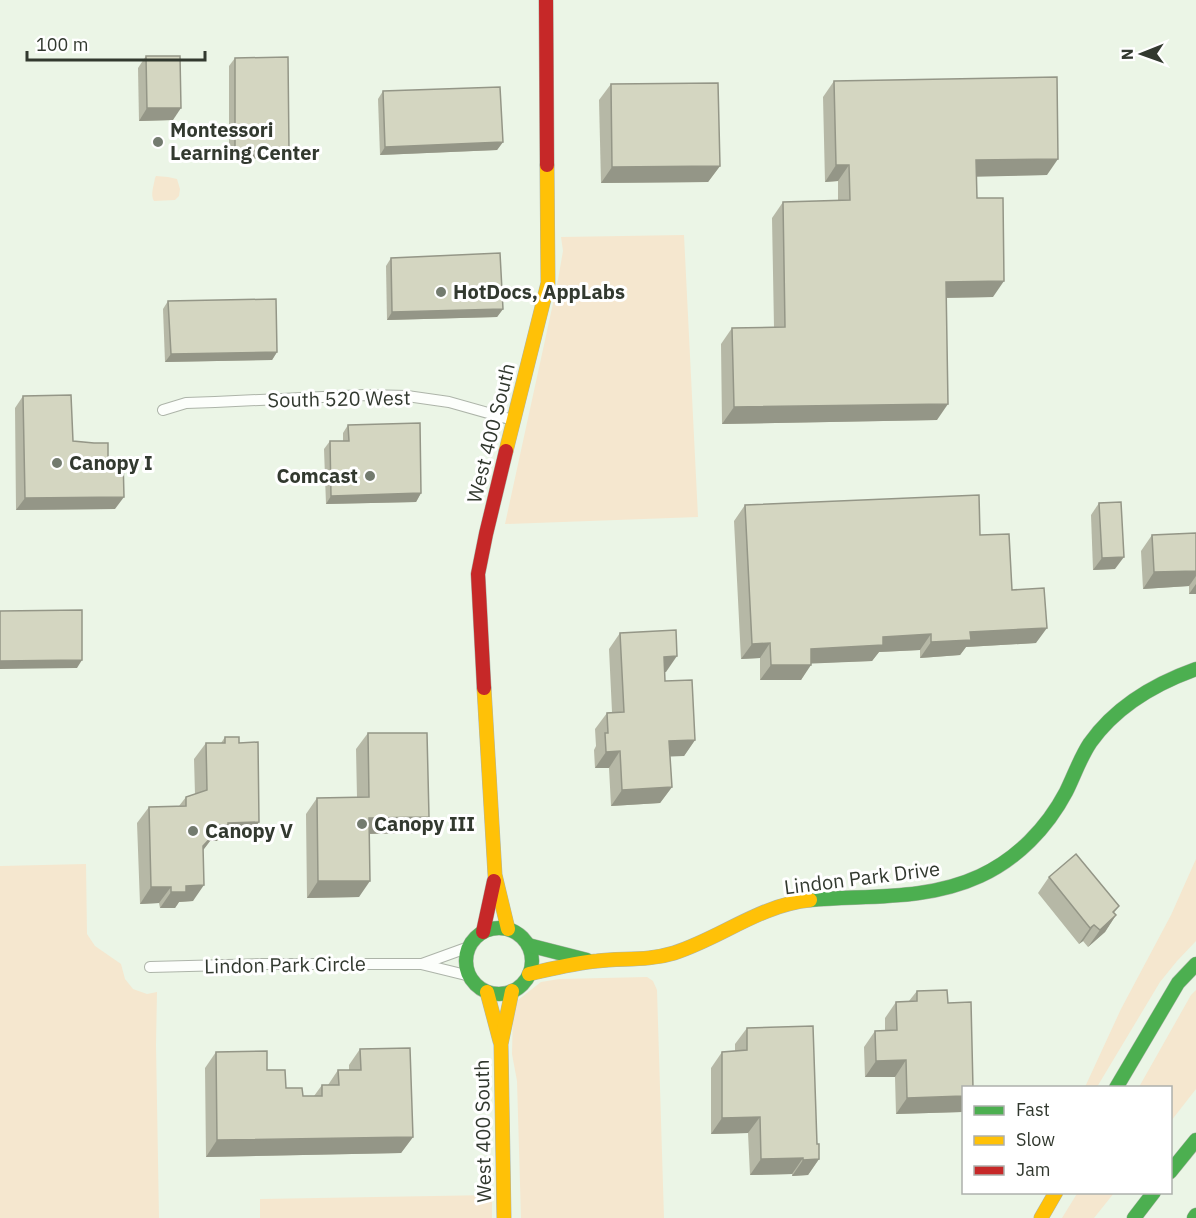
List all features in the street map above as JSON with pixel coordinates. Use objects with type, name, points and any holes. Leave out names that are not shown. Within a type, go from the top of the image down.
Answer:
[{"type":"main road","name":"West 400 South","points":[[508,929],[495,875],[478,574],[513,420],[548,283],[546,0]]},
{"type":"main road","name":"Lindon Park Drive","points":[[529,974],[592,961],[662,956],[685,949],[746,919],[787,903],[920,894],[953,887],[984,874],[1016,854],[1045,824],[1065,794],[1089,744],[1119,710],[1145,690],[1174,676],[1196,669]]},
{"type":"main road","name":"West 400 South","points":[[483,932],[495,875]]},
{"type":"main road","points":[[497,928],[508,929],[521,936],[531,951],[532,963],[529,974],[512,992],[498,994],[487,992],[477,985],[467,970],[466,958],[469,947],[474,939],[483,932],[497,928]]},
{"type":"main road","name":"Lindon Park Drive","points":[[528,945],[592,961]]},
{"type":"main road","points":[[1117,1086],[1172,992],[1196,964]]},
{"type":"main road","name":"West 400 South","points":[[487,992],[501,1044]]},
{"type":"main road","name":"West 400 South","points":[[504,1218],[501,1044],[512,992]]},
{"type":"main road","points":[[1172,1170],[1196,1140]]},
{"type":"main road","points":[[1041,1218],[1055,1194]]},
{"type":"main road","points":[[1134,1218],[1152,1194]]},
{"type":"street","name":"South 520 West","points":[[163,410],[186,403],[365,395],[407,396],[449,402],[513,420]]},
{"type":"street","points":[[421,964],[469,947]]},
{"type":"street","points":[[421,964],[470,976]]},
{"type":"street","name":"Lindon Park Circle","points":[[150,967],[421,964]]},
{"type":"shaded area","points":[[156,176],[177,179],[180,189],[179,196],[175,200],[154,201],[152,193]]},
{"type":"shaded area","points":[[684,235],[698,517],[505,524],[557,285],[563,251],[561,237]]},
{"type":"shaded area","points":[[1196,859],[1196,941],[1160,982],[1098,1086],[1085,1086],[1121,1009],[1171,915]]},
{"type":"shaded area","points":[[86,864],[87,934],[95,946],[121,964],[125,979],[133,989],[147,994],[157,992],[159,1218],[0,1218],[0,866]]},
{"type":"shaded area","points":[[647,977],[653,981],[657,990],[664,1218],[521,1218],[517,1081],[512,1054],[513,1010],[518,1000],[541,982],[559,979]]},
{"type":"shaded area","points":[[1196,990],[1196,1089],[1172,1120],[1172,1086],[1140,1086]]},
{"type":"shaded area","points":[[1077,1194],[1113,1194],[1094,1218],[1062,1218]]},
{"type":"shaded area","points":[[492,1195],[492,1218],[260,1218],[260,1199]]},
{"type":"building","points":[[146,56],[180,56],[181,108],[147,108]]},
{"type":"building","points":[[288,57],[289,150],[235,151],[235,58]]},
{"type":"building","points":[[1057,77],[1058,159],[976,160],[977,198],[1003,198],[1004,281],[946,282],[948,404],[734,407],[732,328],[785,327],[783,202],[850,200],[849,165],[836,165],[834,81]]},
{"type":"building","points":[[718,83],[720,166],[612,167],[611,84]]},
{"type":"building","points":[[500,87],[503,142],[385,147],[383,91]]},
{"type":"building","name":"HotDocs, AppLabs","points":[[500,253],[503,309],[392,312],[391,258]]},
{"type":"building","points":[[276,299],[277,352],[171,354],[168,301]]},
{"type":"building","name":"Canopy I","points":[[71,395],[73,441],[108,443],[108,458],[123,458],[124,497],[25,498],[23,396]]},
{"type":"building","name":"Comcast","points":[[420,423],[421,493],[331,496],[330,441],[349,441],[348,425]]},
{"type":"building","points":[[979,495],[980,535],[1009,534],[1012,590],[1044,588],[1047,628],[970,632],[971,640],[931,642],[931,634],[883,637],[883,645],[811,649],[811,665],[771,665],[770,643],[752,644],[745,505]]},
{"type":"building","points":[[1121,502],[1124,557],[1102,558],[1099,503]]},
{"type":"building","points":[[1196,533],[1196,571],[1154,572],[1152,535]]},
{"type":"building","points":[[82,610],[82,660],[0,661],[0,611]]},
{"type":"building","points":[[676,630],[677,656],[664,657],[665,681],[692,680],[695,740],[669,741],[672,787],[622,790],[620,751],[606,752],[605,733],[608,733],[607,713],[624,712],[620,633]]},
{"type":"building","name":"Canopy III","points":[[368,733],[427,733],[429,817],[369,818],[370,881],[318,881],[317,798],[369,797]]},
{"type":"building","name":"Canopy V","points":[[225,737],[239,737],[239,743],[258,742],[259,822],[219,825],[203,846],[204,885],[186,886],[186,892],[171,892],[171,887],[151,887],[149,807],[186,806],[186,797],[207,790],[206,743],[225,743]]},
{"type":"building","points":[[1076,854],[1119,906],[1113,912],[1116,915],[1100,930],[1094,925],[1090,928],[1049,877]]},
{"type":"building","points":[[947,990],[948,1003],[971,1002],[973,1086],[962,1086],[962,1096],[907,1098],[906,1060],[876,1061],[875,1031],[897,1030],[896,1002],[917,1001],[917,991]]},
{"type":"building","points":[[813,1026],[819,1159],[761,1159],[760,1117],[722,1118],[722,1052],[747,1050],[747,1028]]},
{"type":"building","points":[[410,1048],[413,1137],[217,1140],[216,1052],[267,1051],[267,1070],[285,1070],[286,1088],[302,1088],[303,1096],[322,1096],[322,1085],[339,1085],[338,1070],[361,1070],[360,1049]]},
{"type":"traffic: fast","points":[[810,900],[896,896],[939,890],[960,884],[994,869],[1030,841],[1050,818],[1066,792],[1086,749],[1112,718],[1151,689],[1196,669]]},
{"type":"traffic: fast","points":[[499,928],[512,931],[522,938],[529,948],[532,961],[529,974],[522,984],[512,991],[499,994],[486,991],[476,984],[469,974],[466,961],[469,948],[476,938],[486,931],[499,928]]},
{"type":"traffic: fast","points":[[528,945],[587,960]]},
{"type":"traffic: fast","points":[[1117,1086],[1178,983],[1196,964]]},
{"type":"traffic: fast","points":[[1172,1170],[1196,1140]]},
{"type":"traffic: fast","points":[[1134,1218],[1152,1194]]},
{"type":"traffic: slow","points":[[506,451],[548,283],[547,165]]},
{"type":"traffic: slow","points":[[484,688],[495,875],[508,929]]},
{"type":"traffic: slow","points":[[529,974],[580,963],[664,956],[691,947],[774,908],[810,900]]},
{"type":"traffic: slow","points":[[504,1218],[501,1044],[512,991]]},
{"type":"traffic: slow","points":[[487,992],[500,1041]]},
{"type":"traffic: slow","points":[[1041,1218],[1055,1194]]},
{"type":"traffic: jam","points":[[546,0],[547,165]]},
{"type":"traffic: jam","points":[[484,688],[478,574],[506,451]]},
{"type":"traffic: jam","points":[[483,932],[494,881]]},
{"type":"place","name":"Montessori Learning Center","points":[[158,142]]},
{"type":"place","name":"HotDocs, AppLabs","points":[[441,292]]},
{"type":"place","name":"Canopy I","points":[[57,463]]},
{"type":"place","name":"Comcast","points":[[370,476]]},
{"type":"place","name":"Canopy III","points":[[362,824]]},
{"type":"place","name":"Canopy V","points":[[193,831]]}]
